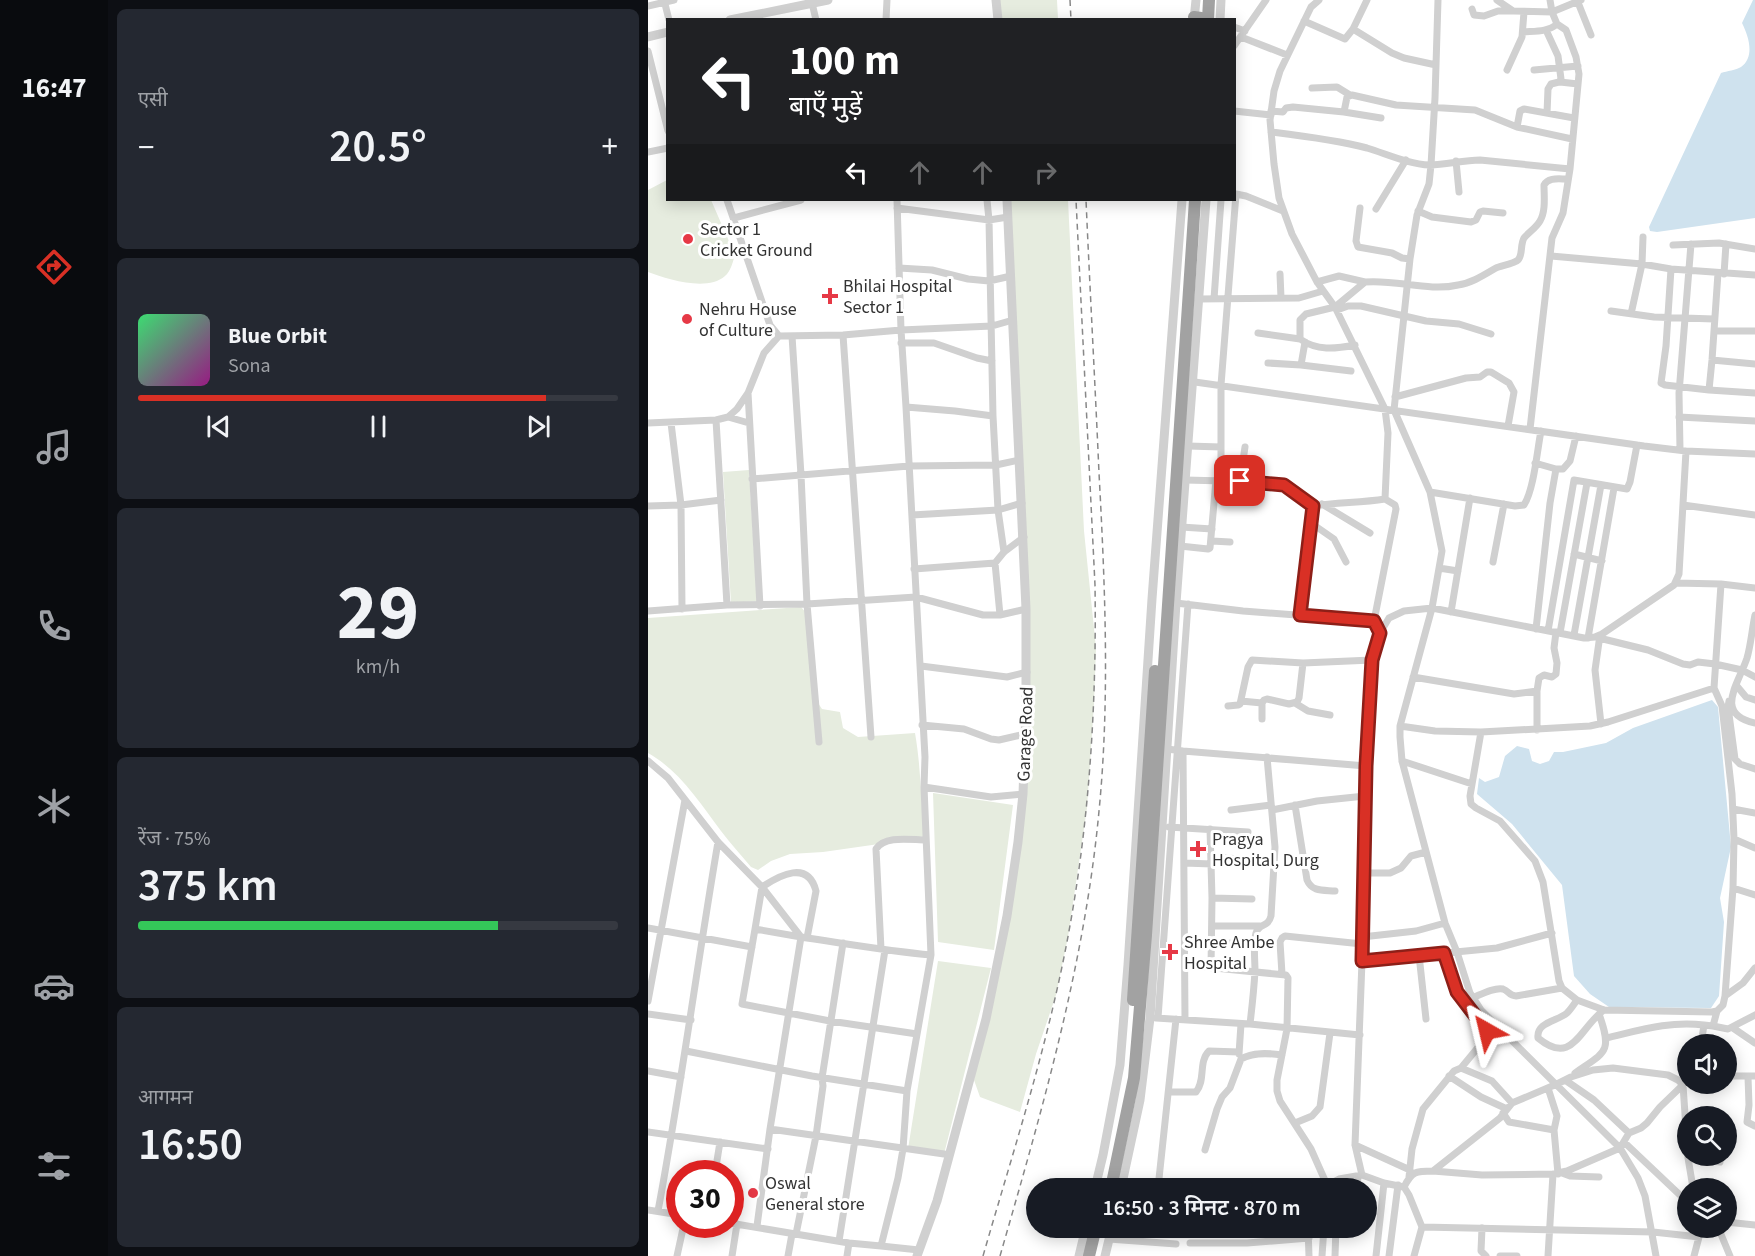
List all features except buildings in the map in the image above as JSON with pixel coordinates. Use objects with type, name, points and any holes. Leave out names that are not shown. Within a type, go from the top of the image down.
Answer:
[{"type":"highway","points":[[1200,18],[1202,0]]},
{"type":"highway","points":[[1200,18],[1209,0]]},
{"type":"highway","points":[[1107,1178],[1134,1075],[1138,929],[1187,201]]},
{"type":"highway","points":[[1114,1178],[1134,1075],[1146,935],[1187,381],[1195,201]]},
{"type":"highway","points":[[1089,1256],[1093,1238]]},
{"type":"highway","points":[[1096,1256],[1100,1238]]},
{"type":"street","points":[[648,6],[674,0]]},
{"type":"street","points":[[758,17],[828,0]]},
{"type":"street","points":[[886,0],[886,18]]},
{"type":"street","points":[[996,0],[998,18]]},
{"type":"street","points":[[1196,0],[1200,18]]},
{"type":"street","points":[[1220,18],[1221,0]]},
{"type":"street","points":[[1236,43],[1266,0]]},
{"type":"street","points":[[1319,0],[1311,7],[1287,55],[1274,91],[1271,113],[1274,164],[1283,211],[1292,234],[1317,282],[1336,308],[1385,409],[1388,433],[1385,499]]},
{"type":"street","points":[[1304,21],[1346,39],[1367,0]]},
{"type":"street","points":[[1438,0],[1435,106],[1429,184],[1418,211],[1410,259],[1394,410],[1430,492],[1441,547],[1432,608],[1400,726],[1402,761],[1445,923],[1472,998],[1481,1010],[1557,1084],[1677,1193]]},
{"type":"street","points":[[1497,0],[1524,12],[1552,12],[1579,1],[1591,35]]},
{"type":"street","points":[[1530,429],[1553,234],[1562,218],[1570,169],[1578,84],[1576,57],[1566,30],[1557,24],[1550,0]]},
{"type":"street","points":[[664,1],[668,18]]},
{"type":"street","points":[[812,3],[816,18]]},
{"type":"street","points":[[1472,9],[1474,15],[1487,16],[1509,6]]},
{"type":"street","points":[[1507,70],[1520,44],[1524,12]]},
{"type":"street","points":[[1523,32],[1546,30],[1557,24]]},
{"type":"street","points":[[1236,29],[1287,55]]},
{"type":"street","points":[[1353,29],[1392,53],[1436,65]]},
{"type":"street","points":[[1546,30],[1558,56],[1560,82]]},
{"type":"street","points":[[648,37],[666,32]]},
{"type":"street","points":[[648,51],[666,123]]},
{"type":"street","points":[[1534,70],[1578,66]]},
{"type":"street","points":[[1547,113],[1548,89],[1551,84],[1560,82],[1578,84]]},
{"type":"street","points":[[1312,88],[1337,87],[1350,95],[1396,105],[1475,110],[1517,127],[1572,139]]},
{"type":"street","points":[[1344,112],[1347,97],[1350,95]]},
{"type":"street","points":[[1236,111],[1271,113],[1282,112],[1286,108],[1293,107],[1381,118]]},
{"type":"street","points":[[1517,127],[1524,109],[1574,118]]},
{"type":"street","points":[[1271,132],[1329,140],[1431,165],[1487,160],[1570,169]]},
{"type":"street","points":[[648,152],[666,148]]},
{"type":"street","points":[[1376,209],[1406,160]]},
{"type":"street","points":[[1456,161],[1459,192]]},
{"type":"street","points":[[1317,282],[1339,276],[1365,282],[1444,287],[1469,282],[1504,264],[1518,260],[1522,242],[1543,215],[1544,185],[1551,179],[1567,179]]},
{"type":"street","points":[[1236,194],[1283,211]]},
{"type":"street","points":[[727,201],[770,325],[779,336]]},
{"type":"street","points":[[881,1246],[903,1149],[907,1091],[931,955],[921,666],[901,330],[897,201]]},
{"type":"street","points":[[987,201],[993,416],[998,510],[1004,552]]},
{"type":"street","name":"Garage Road","points":[[918,1253],[937,1201],[986,1019],[1007,916],[1023,794],[1027,672],[1026,609],[1007,201]]},
{"type":"street","points":[[1097,1178],[1120,1065],[1182,201]]},
{"type":"street","points":[[1124,1178],[1140,1101],[1134,1075],[1154,1018],[1167,827],[1169,645],[1176,603],[1188,446],[1187,381],[1198,299],[1206,201]]},
{"type":"street","points":[[1214,299],[1221,201]]},
{"type":"street","points":[[1180,546],[1208,549],[1212,541],[1221,447],[1221,385],[1234,201]]},
{"type":"street","points":[[734,218],[782,202]]},
{"type":"street","points":[[897,208],[989,220],[1008,217]]},
{"type":"street","points":[[1360,208],[1356,241],[1358,247],[1410,259]]},
{"type":"street","points":[[1418,211],[1432,217],[1471,222],[1476,220],[1483,211],[1503,213]]},
{"type":"street","points":[[1631,314],[1642,264],[1643,237]]},
{"type":"street","points":[[1360,1176],[1355,1145],[1360,1035],[1366,766],[1372,660],[1380,633],[1389,618],[1396,613],[1418,608],[1432,608],[1574,636],[1595,637],[1600,636],[1674,585],[1679,574],[1683,505],[1683,450],[1679,417],[1691,244]]},
{"type":"street","points":[[1709,390],[1714,320],[1726,244]]},
{"type":"street","points":[[1673,245],[1726,244],[1755,249]]},
{"type":"street","points":[[1551,256],[1642,264],[1671,269],[1755,275]]},
{"type":"street","points":[[899,268],[932,270],[968,279],[989,281],[1011,276]]},
{"type":"street","points":[[1671,269],[1661,383],[1680,387],[1755,393]]},
{"type":"street","points":[[1280,274],[1281,298]]},
{"type":"street","points":[[1336,308],[1365,282]]},
{"type":"street","points":[[1198,299],[1304,297],[1323,291]]},
{"type":"street","points":[[1301,364],[1300,320],[1302,316],[1354,305],[1426,321],[1459,324],[1491,334]]},
{"type":"street","points":[[1611,311],[1668,318],[1714,320]]},
{"type":"street","points":[[648,423],[716,420],[728,417],[748,393],[764,353],[779,336],[843,335],[992,326],[1013,320]]},
{"type":"street","points":[[1714,331],[1755,332]]},
{"type":"street","points":[[1258,333],[1302,341],[1325,348],[1354,345]]},
{"type":"street","points":[[843,335],[871,737]]},
{"type":"street","points":[[792,336],[807,604],[819,742]]},
{"type":"street","points":[[902,343],[934,343],[992,361]]},
{"type":"street","points":[[1712,360],[1755,364]]},
{"type":"street","points":[[1268,363],[1351,370]]},
{"type":"street","points":[[1395,397],[1466,378],[1480,377],[1491,372],[1509,383],[1514,392],[1508,426]]},
{"type":"street","points":[[1187,381],[1683,450],[1755,454]]},
{"type":"street","points":[[748,393],[760,606]]},
{"type":"street","points":[[906,407],[993,416]]},
{"type":"street","points":[[728,417],[749,423]]},
{"type":"street","points":[[1679,417],[1755,421]]},
{"type":"street","points":[[716,420],[727,605]]},
{"type":"street","points":[[671,423],[681,505],[682,609]]},
{"type":"street","points":[[1430,492],[1520,507],[1524,505],[1541,431]]},
{"type":"street","points":[[1535,463],[1563,469],[1569,461],[1576,436]]},
{"type":"street","points":[[1537,730],[1539,678],[1541,675],[1552,677],[1556,674],[1555,632],[1573,483],[1576,480],[1627,489],[1637,444]]},
{"type":"street","points":[[1188,446],[1221,447]]},
{"type":"street","points":[[1240,481],[1245,447]]},
{"type":"street","points":[[752,478],[909,466],[996,465],[1019,459]]},
{"type":"street","points":[[1536,629],[1556,469]]},
{"type":"street","points":[[1185,480],[1284,485],[1313,506],[1385,499],[1395,505],[1374,621],[1380,633]]},
{"type":"street","points":[[1555,632],[1574,554],[1587,483]]},
{"type":"street","points":[[1574,636],[1601,485]]},
{"type":"street","points":[[1588,638],[1614,488]]},
{"type":"street","points":[[1451,612],[1470,498]]},
{"type":"street","points":[[648,506],[721,500]]},
{"type":"street","points":[[912,515],[998,510],[1022,503]]},
{"type":"street","points":[[1322,504],[1370,533]]},
{"type":"street","points":[[1493,562],[1504,504]]},
{"type":"street","points":[[1683,505],[1755,515]]},
{"type":"street","points":[[1300,615],[1313,506]]},
{"type":"street","points":[[1311,523],[1334,539],[1346,562]]},
{"type":"street","points":[[1181,527],[1212,529]]},
{"type":"street","points":[[1000,615],[995,563],[1004,552],[1024,537]]},
{"type":"street","points":[[1212,541],[1230,542]]},
{"type":"street","points":[[1574,554],[1602,561]]},
{"type":"street","points":[[914,568],[995,563]]},
{"type":"street","points":[[1439,568],[1458,571]]},
{"type":"street","points":[[1675,582],[1755,588]]},
{"type":"street","points":[[1713,1026],[1717,1011],[1723,1005],[1725,996],[1733,888],[1734,839],[1722,706],[1714,688],[1721,584]]},
{"type":"street","points":[[648,611],[727,605],[760,606],[916,597],[983,615],[1000,615],[1026,609]]},
{"type":"street","points":[[1176,603],[1243,611],[1374,621]]},
{"type":"street","points":[[1185,1020],[1184,828],[1180,751],[1188,604]]},
{"type":"street","points":[[1755,615],[1747,658],[1728,703],[1734,756],[1740,764],[1755,769]]},
{"type":"street","points":[[1600,636],[1648,650],[1683,664],[1690,665],[1698,662],[1715,664],[1742,670],[1755,677]]},
{"type":"street","points":[[1600,636],[1595,670],[1600,724]]},
{"type":"street","points":[[1747,658],[1755,656]]},
{"type":"street","points":[[1228,706],[1238,705],[1241,701],[1248,667],[1252,660],[1303,663],[1372,660]]},
{"type":"street","points":[[1295,703],[1299,698],[1303,663]]},
{"type":"street","points":[[921,666],[1006,677],[1027,672]]},
{"type":"street","points":[[1413,677],[1514,694],[1537,691]]},
{"type":"street","points":[[1736,685],[1746,697],[1755,700]]},
{"type":"street","points":[[1400,726],[1435,731],[1481,732],[1600,724],[1714,688]]},
{"type":"street","points":[[1731,697],[1732,707],[1737,715],[1755,723]]},
{"type":"street","points":[[1262,719],[1263,703],[1267,699],[1289,704],[1295,703],[1308,711],[1330,715]]},
{"type":"street","points":[[1241,701],[1263,703]]},
{"type":"street","points":[[922,725],[964,729],[991,740],[1025,734]]},
{"type":"street","points":[[1481,732],[1471,804],[1500,821],[1535,861],[1543,882],[1562,988],[1577,1000],[1601,1012],[1717,1011]]},
{"type":"street","points":[[1167,749],[1366,766]]},
{"type":"street","points":[[1167,827],[1180,751]]},
{"type":"street","points":[[1212,926],[1260,926],[1270,921],[1275,847],[1267,757]]},
{"type":"street","points":[[648,761],[668,778],[718,842],[762,887],[804,937]]},
{"type":"street","points":[[1402,761],[1472,784]]},
{"type":"street","points":[[924,787],[991,797],[1023,794]]},
{"type":"street","points":[[1231,810],[1272,808],[1365,796]]},
{"type":"street","points":[[648,1001],[686,800]]},
{"type":"street","points":[[1295,805],[1306,880],[1309,886],[1316,890],[1335,891]]},
{"type":"street","points":[[1733,809],[1755,813]]},
{"type":"street","points":[[1167,827],[1248,832]]},
{"type":"street","points":[[1210,830],[1211,968]]},
{"type":"street","points":[[1734,839],[1755,848]]},
{"type":"street","points":[[839,1241],[856,1143],[883,950],[876,849],[879,844],[892,840],[926,840]]},
{"type":"street","points":[[658,1211],[686,1051],[718,842]]},
{"type":"street","points":[[1364,873],[1395,872],[1411,856],[1426,852]]},
{"type":"street","points":[[1184,863],[1256,860]]},
{"type":"street","points":[[757,1226],[789,1013],[816,891],[807,876],[799,872],[791,872],[762,887],[742,1004],[789,1013],[830,1021],[916,1034]]},
{"type":"street","points":[[1733,888],[1755,896]]},
{"type":"street","points":[[1212,898],[1252,899]]},
{"type":"street","points":[[1282,974],[1280,942],[1286,936],[1362,941],[1445,923]]},
{"type":"street","points":[[1250,1024],[1256,932],[1260,926]]},
{"type":"street","points":[[648,928],[752,947]]},
{"type":"street","points":[[755,929],[883,950],[931,955]]},
{"type":"street","points":[[1362,961],[1497,948],[1552,933]]},
{"type":"street","points":[[1212,942],[1256,945]]},
{"type":"street","points":[[788,1256],[816,1136],[823,1086],[822,1078],[843,943]]},
{"type":"street","points":[[1408,1179],[1412,1149],[1423,1109],[1449,1076],[1461,1068],[1485,1039],[1487,1031],[1457,992],[1444,953]]},
{"type":"street","points":[[1419,955],[1426,1019]]},
{"type":"street","points":[[1185,965],[1282,974],[1288,978],[1287,1029],[1277,1091],[1280,1101],[1311,1149],[1322,1178]]},
{"type":"street","points":[[1725,996],[1743,983],[1755,969]]},
{"type":"street","points":[[1472,998],[1497,989],[1503,990],[1510,996],[1516,996],[1562,988]]},
{"type":"street","points":[[1577,1000],[1565,1015],[1539,1029],[1538,1038],[1551,1048],[1563,1048],[1573,1044],[1601,1012]]},
{"type":"street","points":[[1568,1079],[1603,1052],[1606,1034],[1601,1012]]},
{"type":"street","points":[[648,1014],[691,1020]]},
{"type":"street","points":[[1606,1038],[1669,1024],[1704,1025],[1728,1029],[1755,1015]]},
{"type":"street","points":[[1154,1018],[1250,1024],[1360,1035]]},
{"type":"street","points":[[1159,1178],[1176,1019]]},
{"type":"street","points":[[1238,1064],[1241,1024]]},
{"type":"street","points":[[1703,1034],[1704,1025]]},
{"type":"street","points":[[1733,1028],[1755,1043]]},
{"type":"street","points":[[1295,1123],[1312,1116],[1320,1107],[1330,1033]]},
{"type":"street","points":[[1169,1092],[1196,1092],[1201,1084],[1204,1058],[1209,1050],[1239,1052]]},
{"type":"street","points":[[686,1051],[822,1078],[907,1091]]},
{"type":"street","points":[[1205,1150],[1216,1109],[1230,1088],[1241,1059],[1254,1054],[1282,1055]]},
{"type":"street","points":[[1461,1068],[1492,1081],[1512,1103]]},
{"type":"street","points":[[1433,1171],[1488,1128],[1512,1103],[1568,1079],[1593,1070],[1613,1068],[1668,1075],[1677,1079]]},
{"type":"street","points":[[648,1071],[681,1077]]},
{"type":"street","points":[[1449,1076],[1505,1111],[1509,1122],[1554,1130]]},
{"type":"street","points":[[1751,1077],[1747,1122],[1755,1126]]},
{"type":"street","points":[[1568,1079],[1629,1133]]},
{"type":"street","points":[[1548,1088],[1557,1116],[1554,1130],[1558,1174],[1548,1256]]},
{"type":"street","points":[[1558,1174],[1592,1161],[1622,1145],[1629,1133],[1647,1123],[1677,1091]]},
{"type":"street","points":[[770,1129],[944,1154]]},
{"type":"street","points":[[648,1132],[768,1149]]},
{"type":"street","points":[[717,1160],[720,1142]]},
{"type":"street","points":[[1355,1145],[1410,1170]]},
{"type":"street","points":[[1622,1145],[1642,1186],[1656,1256]]},
{"type":"street","points":[[1389,1256],[1401,1186],[1413,1173],[1433,1171],[1482,1175],[1558,1174],[1599,1177]]},
{"type":"street","points":[[1346,1178],[1360,1176],[1401,1186],[1410,1195],[1422,1227],[1414,1256]]},
{"type":"street","points":[[1376,1256],[1384,1183]]},
{"type":"street","points":[[648,1210],[666,1212]]},
{"type":"street","points":[[1737,1223],[1755,1225]]},
{"type":"street","points":[[744,1224],[918,1253]]},
{"type":"street","points":[[1422,1227],[1653,1232],[1677,1235]]},
{"type":"street","points":[[1482,1228],[1481,1251],[1486,1256]]},
{"type":"street","points":[[677,1256],[681,1238]]},
{"type":"street","points":[[732,1256],[733,1238]]},
{"type":"street","points":[[1079,1256],[1083,1238]]},
{"type":"street","points":[[1190,1243],[1247,1243],[1309,1238],[1309,1256]]},
{"type":"street","points":[[1322,1256],[1324,1238]]},
{"type":"street","points":[[1335,1256],[1336,1238]]},
{"type":"street","points":[[1694,1256],[1699,1238]]},
{"type":"street","points":[[1723,1238],[1730,1256]]},
{"type":"street","points":[[1105,1256],[1110,1239],[1176,1244]]},
{"type":"street","points":[[847,1256],[849,1243]]},
{"type":"street","points":[[1500,1256],[1516,1256]]},
{"type":"shaded area","points":[[996,0],[1057,0],[1058,18],[998,18]]},
{"type":"shaded area","name":"Sector 1 Cricket Ground","points":[[666,181],[666,201],[711,201],[735,255],[732,266],[725,276],[717,281],[698,284],[648,272],[648,190]]},
{"type":"shaded area","points":[[1007,201],[1068,201],[1084,531],[1096,648],[1094,704],[1087,808],[1068,937],[1056,995],[1020,1112],[980,1097],[974,1080],[1018,842],[1027,672]]},
{"type":"shaded area","points":[[749,470],[757,601],[731,603],[723,472]]},
{"type":"shaded area","points":[[801,607],[808,615],[812,694],[822,709],[840,712],[843,728],[858,737],[915,733],[924,836],[823,852],[790,854],[771,861],[758,870],[751,867],[697,798],[670,768],[648,753],[648,618]]},
{"type":"shaded area","points":[[933,793],[1013,805],[994,950],[938,942]]},
{"type":"shaded area","points":[[938,961],[991,968],[944,1154],[908,1149]]},
{"type":"water","points":[[1755,0],[1755,218],[1657,232],[1650,231],[1649,227],[1721,73],[1741,67],[1748,58],[1747,34],[1742,23]]},
{"type":"water","points":[[1712,700],[1718,707],[1731,847],[1720,898],[1724,922],[1719,996],[1711,1008],[1609,1007],[1590,994],[1574,976],[1562,885],[1512,824],[1477,794],[1479,778],[1485,782],[1499,777],[1505,756],[1517,746],[1529,749],[1532,761],[1540,764],[1549,761],[1554,752],[1606,743],[1633,728]]},
{"type":"railway","points":[[1070,0],[1071,18]]},
{"type":"railway","points":[[983,1256],[1031,1093],[1056,994],[1067,944],[1088,791],[1094,688],[1095,585],[1076,201]]},
{"type":"railway","points":[[1000,1256],[1046,1091],[1073,980],[1084,924],[1099,811],[1104,727],[1105,600],[1086,201]]},
{"type":"place","name":"Sector 1 Cricket Ground","points":[[688,239]]},
{"type":"place","name":"Bhilai Hospital Sector 1","points":[[830,296]]},
{"type":"place","name":"Nehru House of Culture","points":[[687,319]]},
{"type":"place","name":"Pragya Hospital, Durg","points":[[1198,849]]},
{"type":"place","name":"Shree Ambe Hospital","points":[[1170,952]]},
{"type":"place","name":"Oswal General store","points":[[753,1193]]},
{"type":"route","points":[[1240,481],[1284,485],[1294,490],[1313,506],[1300,615],[1374,621],[1380,633],[1372,660],[1366,766],[1362,961],[1444,953],[1457,992],[1487,1031]]}]
